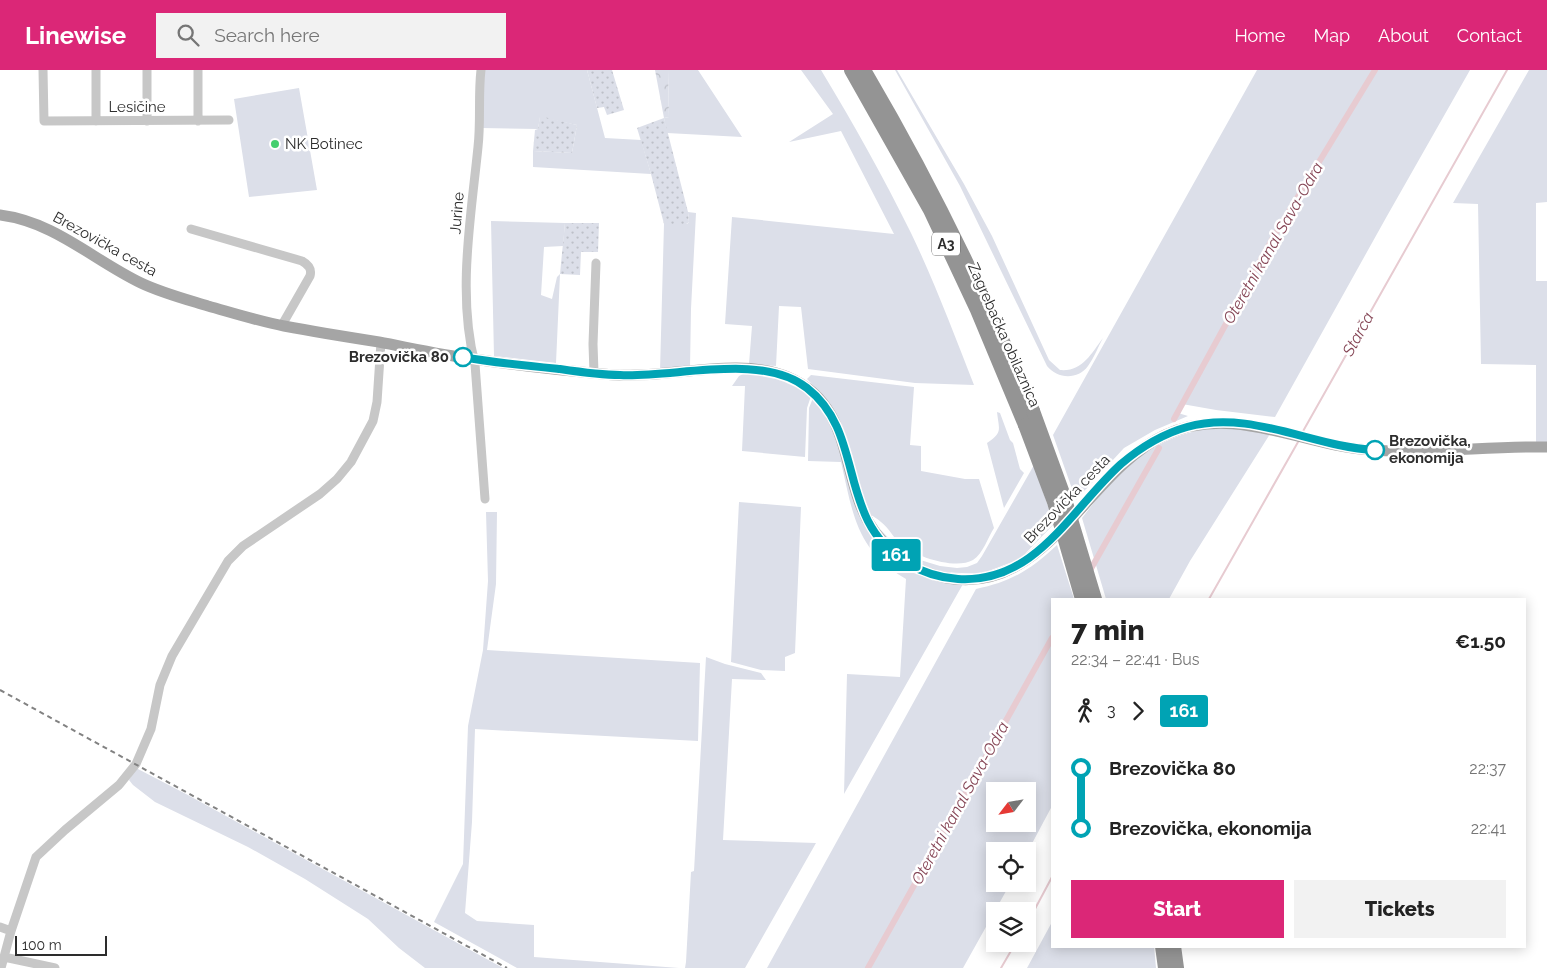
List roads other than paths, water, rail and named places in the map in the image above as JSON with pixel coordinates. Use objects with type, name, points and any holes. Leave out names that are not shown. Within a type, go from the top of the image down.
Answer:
[{"type":"highway","name":"Zagrebačka obilaznica","points":[[851,70],[930,210],[992,344],[1026,425],[1054,502],[1082,598]]},
{"type":"highway","name":"Zagrebačka obilaznica","points":[[864,70],[940,206],[987,304],[1033,411],[1064,496],[1095,598]]},
{"type":"highway","points":[[1162,948],[1165,968]]},
{"type":"highway","points":[[1174,948],[1177,968]]},
{"type":"main road","name":"Brezovička cesta","points":[[0,215],[27,221],[58,233],[130,277],[155,289],[282,326],[474,359],[594,373],[645,375],[720,369],[776,373],[801,384],[824,404],[835,422],[845,448],[860,503],[868,522],[879,538],[896,555],[913,566],[953,579],[992,576],[1023,563],[1046,546],[1120,466],[1138,451],[1167,434],[1190,426],[1221,422],[1248,425],[1352,448],[1384,451],[1547,447]]},
{"type":"street","name":"Lesičine","points":[[43,70],[44,121],[229,120]]},
{"type":"street","points":[[96,70],[96,121]]},
{"type":"street","points":[[147,70],[147,121]]},
{"type":"street","points":[[198,70],[198,121]]},
{"type":"street","name":"Jurine","points":[[474,359],[471,354],[468,315],[467,261],[478,145],[481,70]]},
{"type":"street","points":[[191,229],[302,261],[309,267],[311,271],[310,276],[282,326]]},
{"type":"street","points":[[594,373],[593,344],[596,263]]},
{"type":"street","points":[[1,968],[11,931],[36,857],[119,785],[136,764],[151,729],[160,685],[172,656],[228,561],[243,546],[320,494],[337,479],[351,462],[365,439],[373,421],[377,402],[381,342]]},
{"type":"street","points":[[474,359],[485,499]]},
{"type":"street","points":[[0,927],[11,931]]},
{"type":"street","points":[[4,957],[55,968]]},
{"type":"waterway","name":"Oteretni kanal Sava-Odra","points":[[1174,419],[1274,236],[1375,70]]},
{"type":"waterway","name":"Starča","points":[[1302,433],[1507,70]]},
{"type":"waterway","name":"Starča","points":[[1210,598],[1298,442]]},
{"type":"waterway","name":"Oteretni kanal Sava-Odra","points":[[1088,574],[1159,448]]},
{"type":"waterway","name":"Oteretni kanal Sava-Odra","points":[[868,968],[1051,640]]},
{"type":"waterway","name":"Starča","points":[[1036,907],[1051,879]]},
{"type":"waterway","name":"Starča","points":[[1001,968],[1010,952]]},
{"type":"railway","points":[[0,690],[507,968]]},
{"type":"place","name":"NK Botinec","points":[[275,144]]},
{"type":"place","name":"Brezovička 80","points":[[463,357]]},
{"type":"place","name":"Brezovička, ekonomija","points":[[1375,450]]}]
